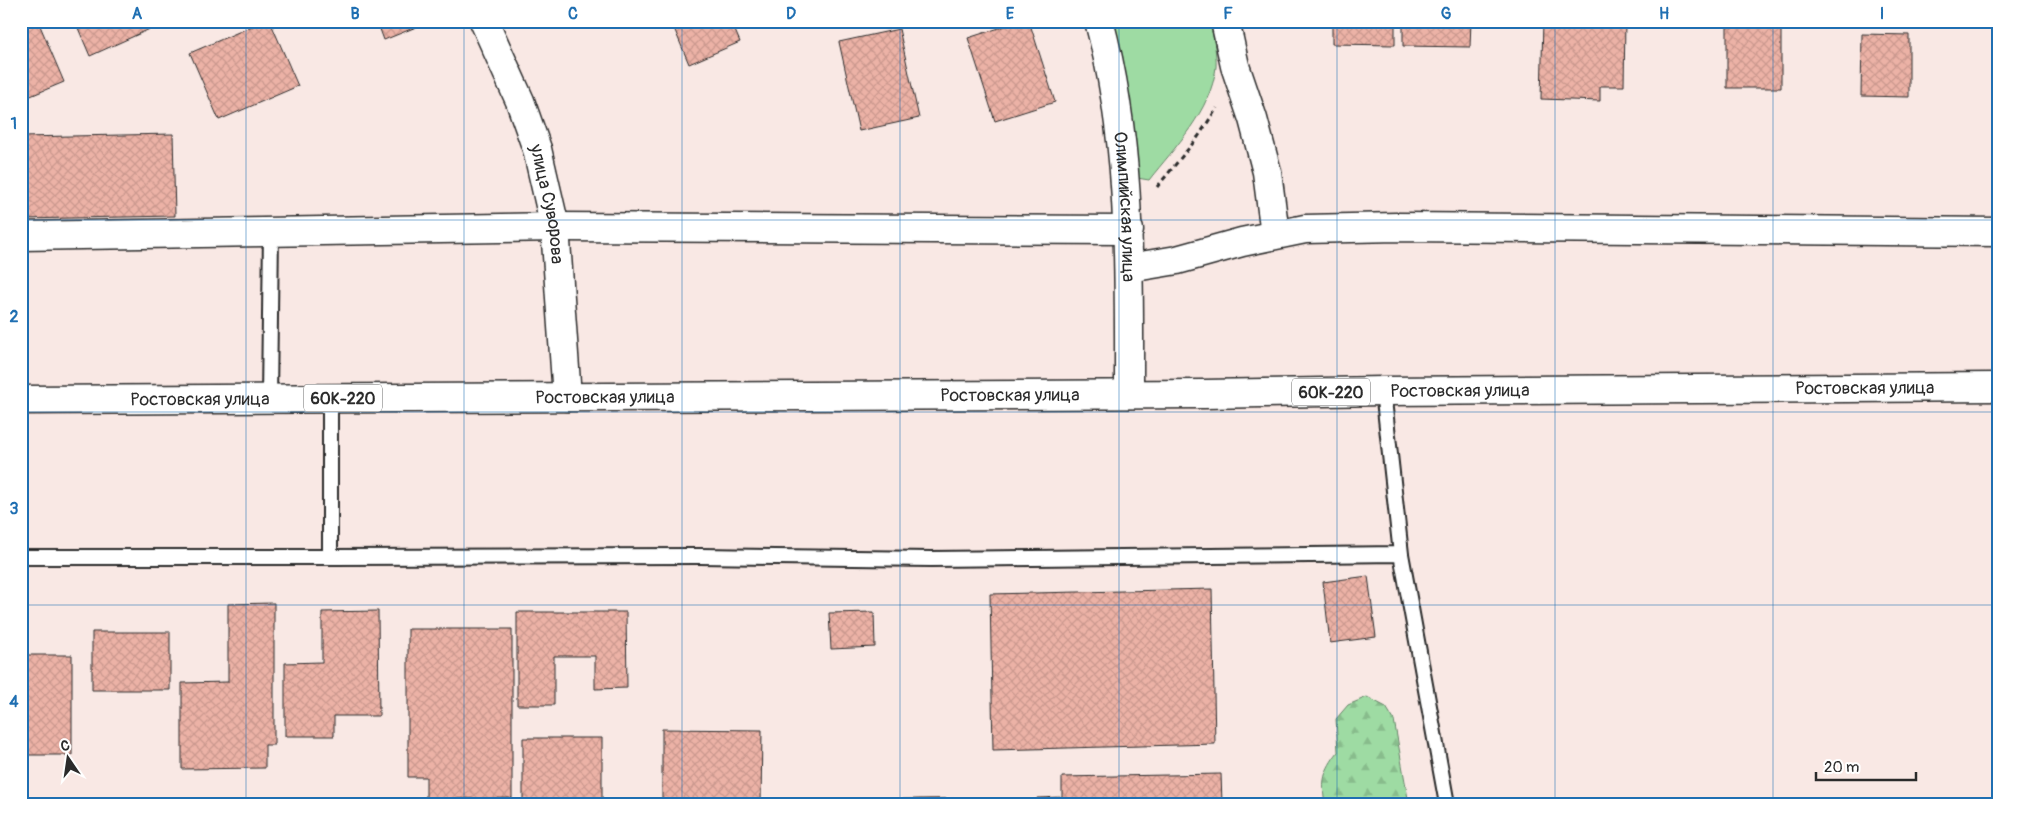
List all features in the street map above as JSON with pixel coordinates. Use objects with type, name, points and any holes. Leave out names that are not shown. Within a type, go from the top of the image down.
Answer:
[{"type":"street","name":"улица Суворова","points":[[484,21],[520,101],[537,149],[555,227],[567,397]]},
{"type":"street","name":"Олимпийская улица","points":[[1099,21],[1118,104],[1128,225],[1129,394]]},
{"type":"street","points":[[1225,21],[1235,66],[1253,119],[1267,172],[1275,234]]},
{"type":"street","points":[[21,236],[555,227],[1128,225]]},
{"type":"street","points":[[1129,268],[1177,260],[1275,234],[1304,229],[1396,227],[1998,232]]},
{"type":"street","name":"Ростовская улица","points":[[21,400],[1998,387]]},
{"type":"lane","points":[[269,399],[271,232]]},
{"type":"lane","points":[[1383,391],[1401,554],[1446,804]]},
{"type":"lane","points":[[330,398],[330,557]]},
{"type":"lane","points":[[21,557],[700,556],[930,559],[1401,554]]},
{"type":"path","points":[[1128,225],[1198,137],[1217,107],[1235,66]]},
{"type":"green space","points":[[1106,21],[1210,21],[1216,67],[1207,99],[1190,128],[1149,180],[1137,178]]},
{"type":"green space","points":[[1367,697],[1386,707],[1394,720],[1409,804],[1325,804],[1323,789],[1325,776],[1338,752],[1336,719],[1348,705]]},
{"type":"building","points":[[21,21],[38,21],[64,82],[21,100]]},
{"type":"building","points":[[75,21],[149,21],[152,28],[90,56]]},
{"type":"building","points":[[264,21],[270,21],[298,86],[219,120],[190,53]]},
{"type":"building","points":[[377,21],[431,21],[384,40]]},
{"type":"building","points":[[671,21],[731,21],[740,42],[689,64]]},
{"type":"building","points":[[1021,21],[1029,21],[1055,102],[995,121],[968,38]]},
{"type":"building","points":[[1332,21],[1395,21],[1395,45],[1332,44]]},
{"type":"building","points":[[1403,21],[1471,21],[1470,47],[1403,46]]},
{"type":"building","points":[[1543,21],[1625,21],[1624,86],[1600,86],[1600,101],[1541,99]]},
{"type":"building","points":[[1781,26],[1781,88],[1727,88],[1727,27]]},
{"type":"building","points":[[899,29],[919,118],[859,131],[839,42]]},
{"type":"building","points":[[1862,34],[1909,35],[1909,97],[1861,96]]},
{"type":"building","points":[[173,134],[175,216],[21,219],[21,137]]},
{"type":"building","points":[[1368,576],[1376,637],[1330,643],[1323,582]]},
{"type":"building","points":[[1212,589],[1215,744],[993,750],[990,594]]},
{"type":"building","points":[[274,603],[274,745],[265,745],[265,768],[182,769],[182,683],[228,682],[228,604]]},
{"type":"building","points":[[378,611],[379,716],[334,716],[334,736],[285,736],[285,663],[322,662],[322,612]]},
{"type":"building","points":[[517,612],[626,612],[627,688],[595,689],[595,656],[554,656],[554,705],[517,705]]},
{"type":"building","points":[[874,612],[875,647],[831,649],[829,613]]},
{"type":"building","points":[[408,629],[512,629],[512,798],[426,799],[426,777],[408,777]]},
{"type":"building","points":[[92,632],[170,632],[170,690],[92,690]]},
{"type":"building","points":[[21,655],[72,655],[72,755],[21,755]]},
{"type":"building","points":[[662,729],[762,730],[761,804],[705,804],[705,801],[662,800]]},
{"type":"building","points":[[523,738],[602,738],[602,804],[523,804]]},
{"type":"building","points":[[1221,774],[1222,804],[1037,804],[1037,798],[1062,797],[1062,777]]},
{"type":"building","points":[[984,798],[984,804],[782,804],[782,801]]}]
